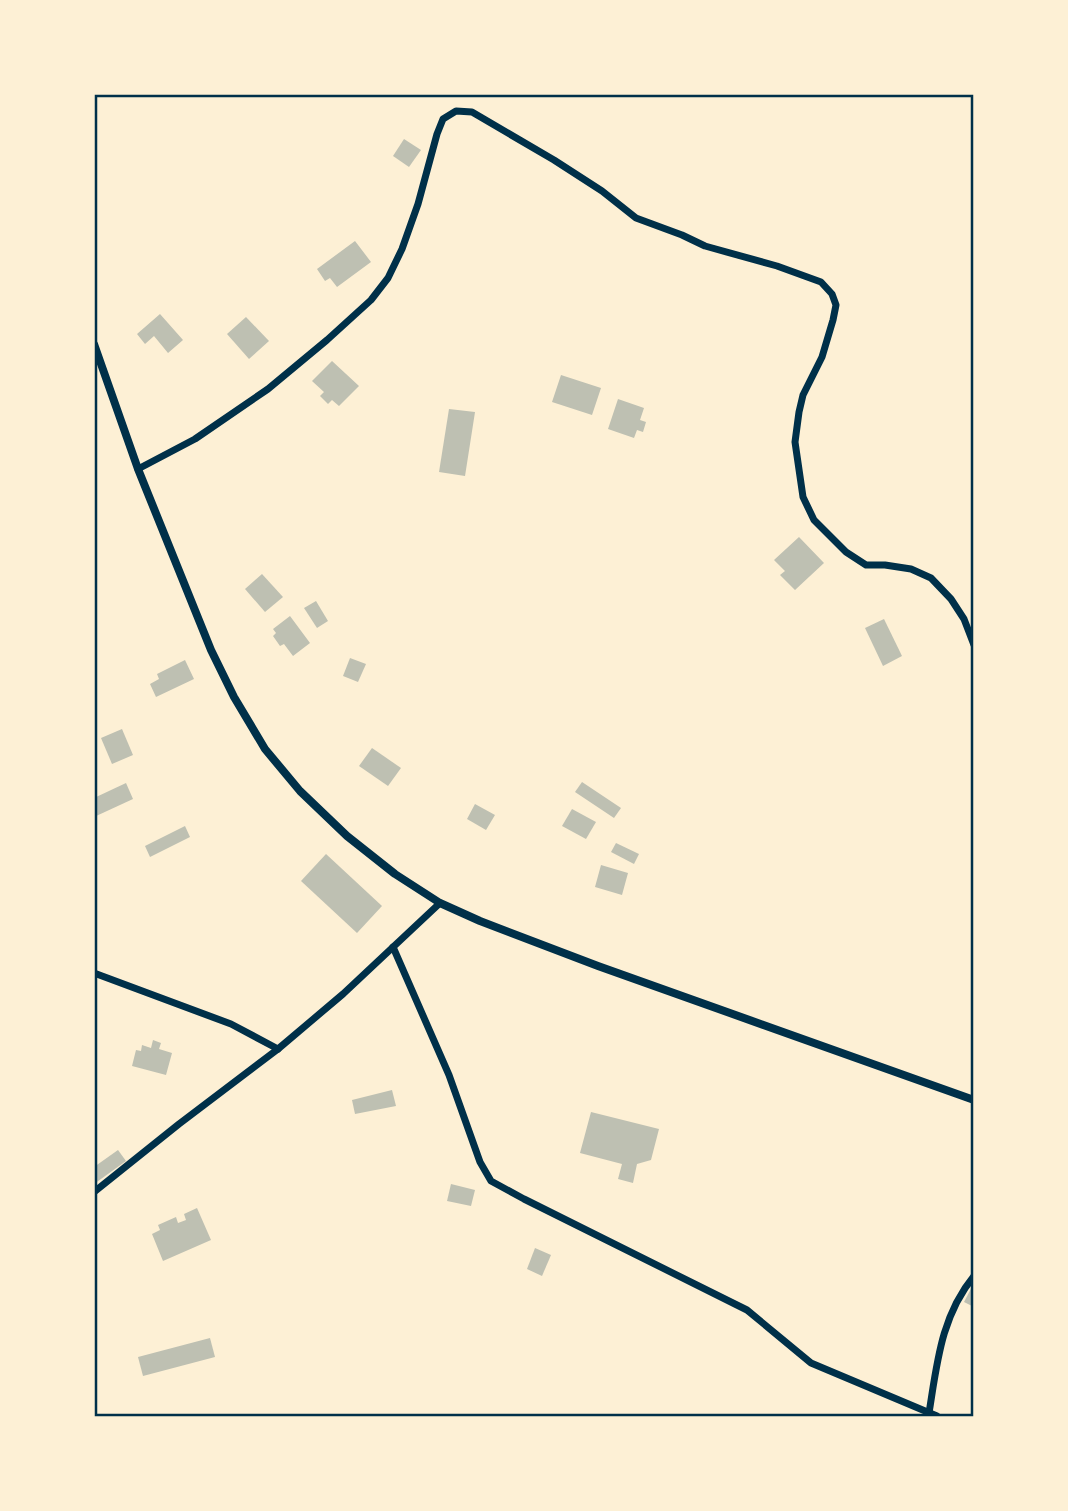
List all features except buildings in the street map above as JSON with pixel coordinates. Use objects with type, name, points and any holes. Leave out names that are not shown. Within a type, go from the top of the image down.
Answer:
[{"type":"street","points":[[138,469],[195,439],[268,389],[371,300],[387,278],[402,249],[443,119],[456,111],[472,113],[554,160],[602,191],[636,218],[705,246],[777,266],[821,282],[832,294],[836,305],[822,357],[803,395],[799,412],[795,442],[803,497],[814,520],[846,552],[866,565],[911,569],[931,578],[951,599],[964,620],[974,645]]},
{"type":"street","points":[[94,344],[138,469],[211,650],[234,697],[265,749],[300,791],[347,836],[395,874],[440,903],[597,967],[974,1100]]},
{"type":"street","points":[[94,1192],[278,1049],[343,994],[440,903]]},
{"type":"street","points":[[393,947],[449,1075],[480,1162],[491,1181],[747,1310],[811,1363],[929,1415],[937,1416]]},
{"type":"street","points":[[94,973],[231,1024],[278,1049]]},
{"type":"street","points":[[929,1415],[941,1339],[961,1292],[974,1276]]}]
